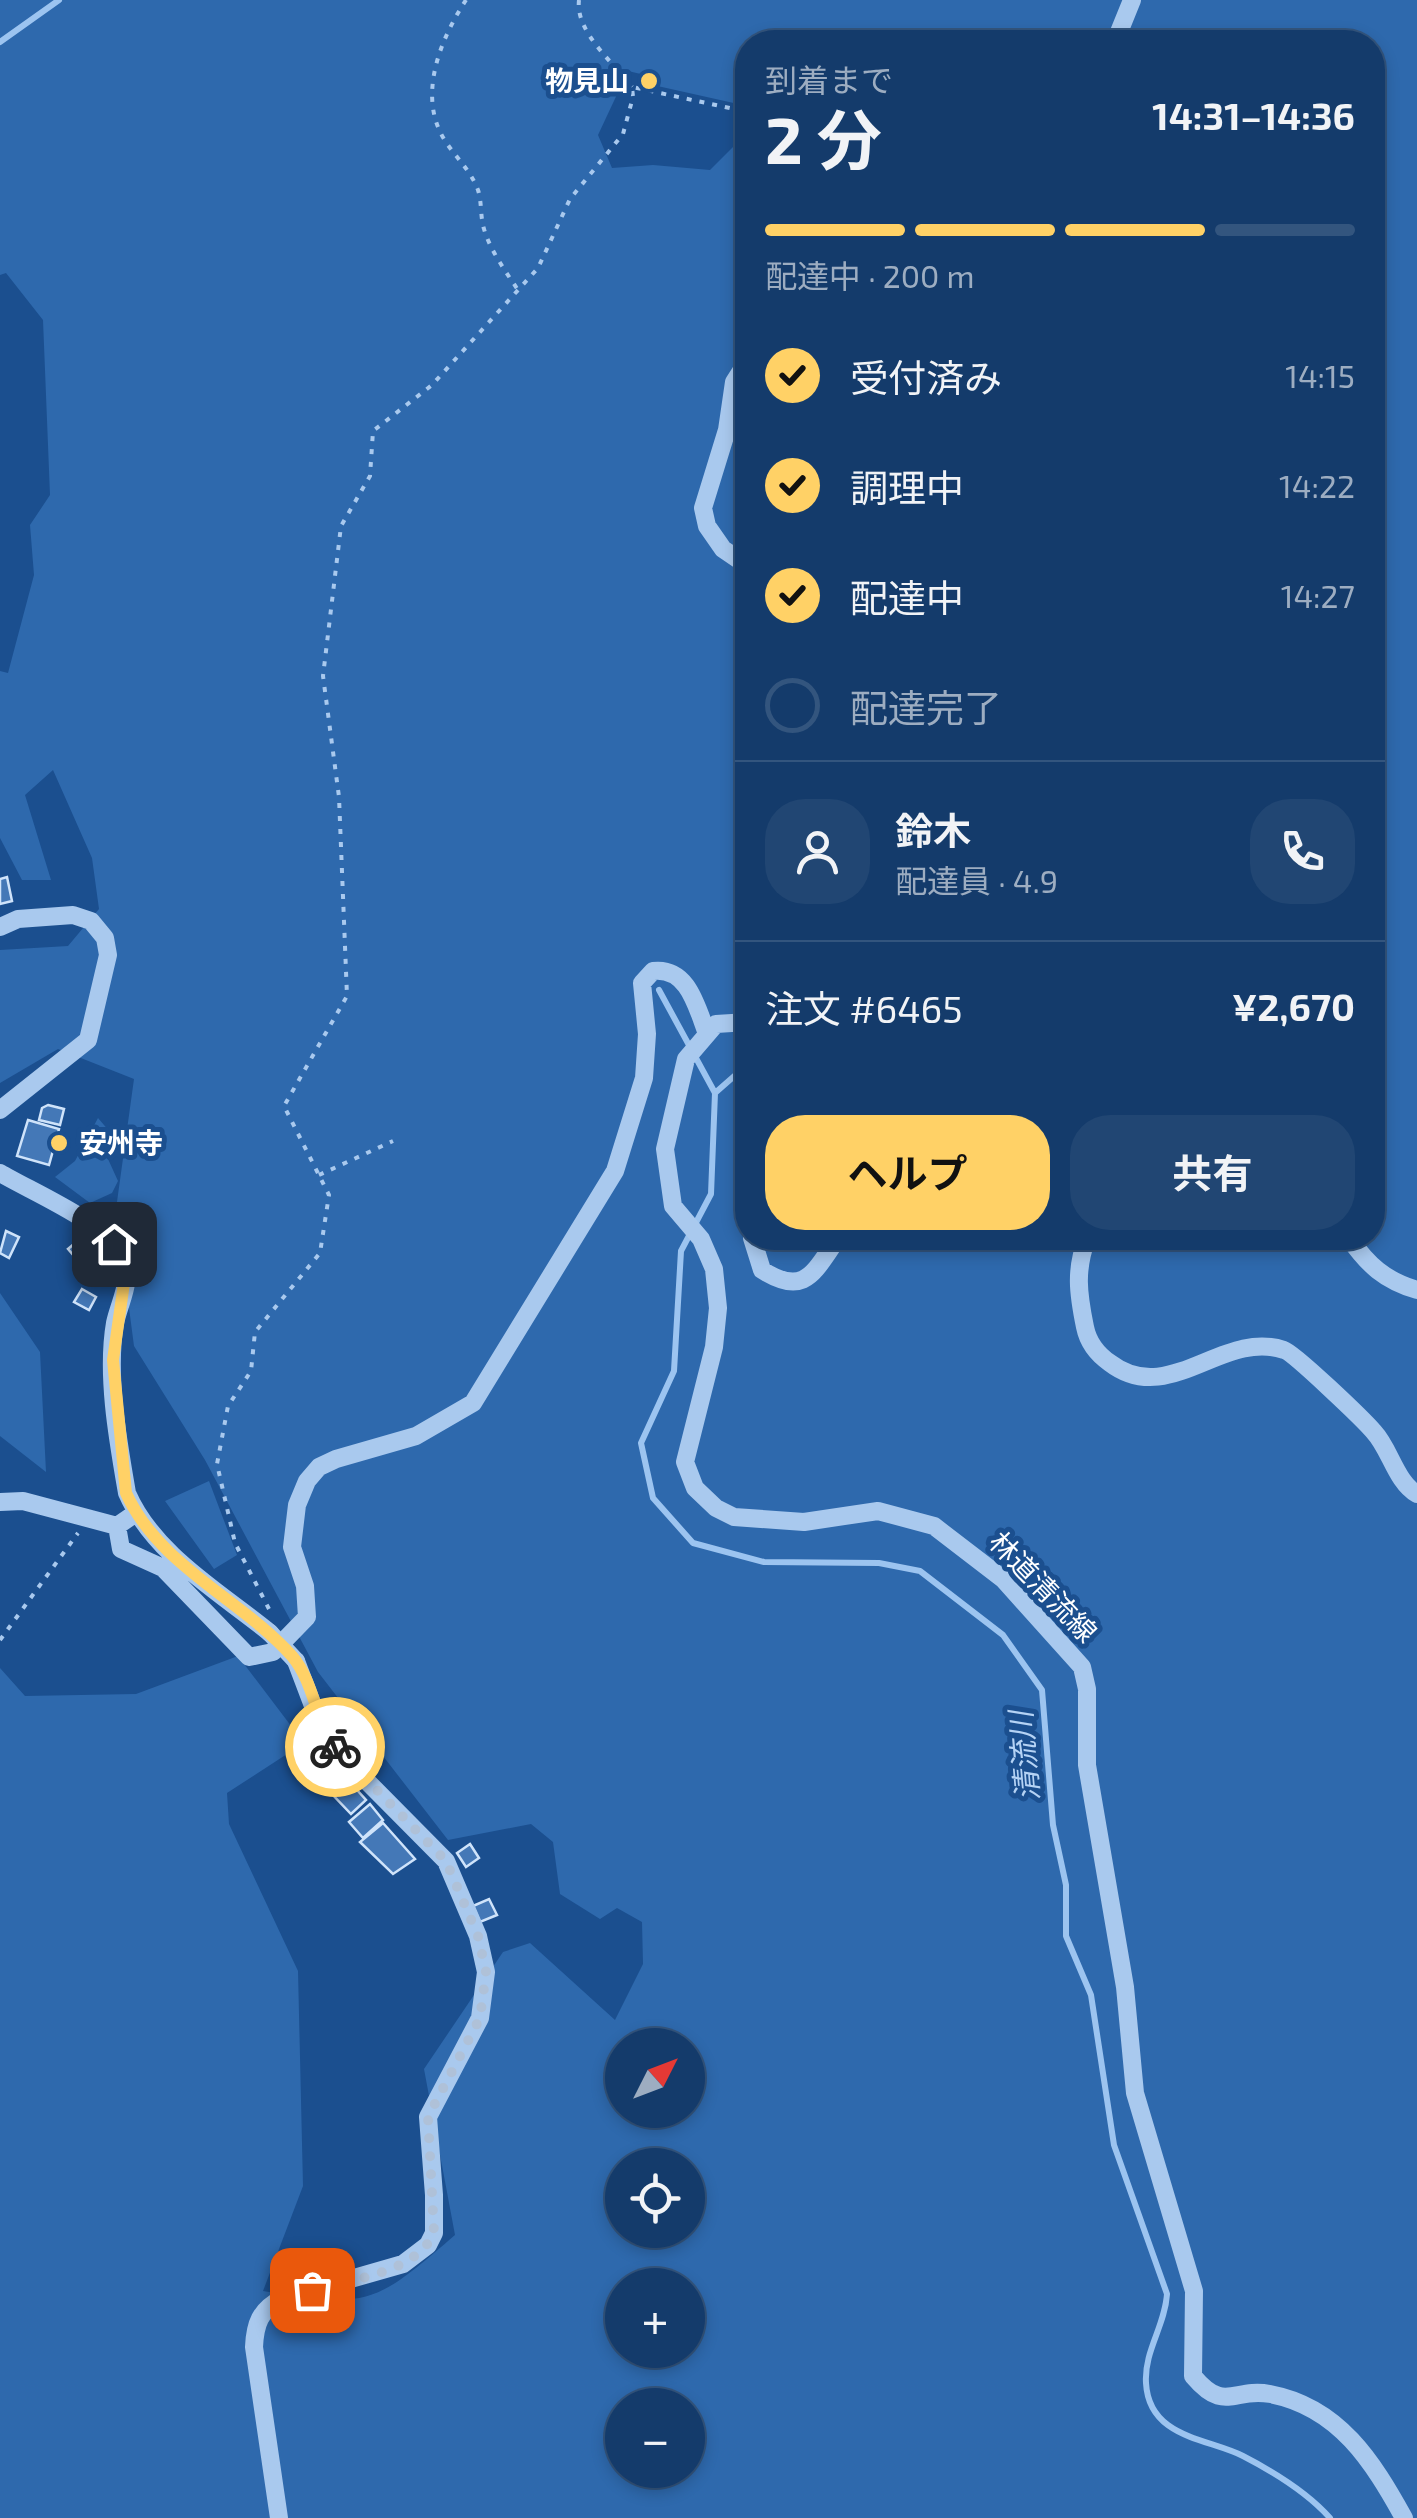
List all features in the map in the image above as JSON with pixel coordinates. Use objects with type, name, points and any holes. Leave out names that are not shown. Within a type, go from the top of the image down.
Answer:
[{"type":"street","points":[[1120,30],[1132,0]]},
{"type":"street","points":[[735,380],[727,430],[703,508],[707,526],[722,548],[735,557]]},
{"type":"street","points":[[0,927],[18,920],[73,914],[91,921],[105,938],[108,955],[88,1040],[0,1110]]},
{"type":"street","points":[[117,1526],[121,1549],[163,1568],[238,1648],[249,1656],[273,1652],[307,1617],[305,1586],[292,1547],[297,1505],[307,1481],[319,1466],[416,1436],[473,1402],[615,1172],[644,1078],[647,1034],[642,983],[652,971],[667,970],[681,978],[706,1031],[716,1024],[735,1023]]},
{"type":"street","name":"林道清流線","points":[[706,1031],[686,1059],[666,1149],[673,1206],[701,1240],[714,1269],[718,1308],[714,1347],[684,1462],[696,1488],[716,1508],[734,1517],[804,1522],[878,1511],[934,1526],[1003,1579],[1082,1667],[1096,1837],[1125,1988],[1136,2093],[1194,2291],[1193,2376],[1207,2392],[1224,2399],[1267,2393],[1301,2404],[1336,2424],[1364,2450],[1404,2518]]},
{"type":"street","points":[[0,1174],[103,1233],[123,1256],[126,1288],[115,1323],[113,1360],[124,1479],[136,1513],[214,1593],[266,1630],[296,1662],[321,1727],[340,1753],[446,1861],[478,1936],[486,1972],[480,2018],[428,2117],[434,2194],[434,2233],[428,2245],[403,2264],[268,2306],[256,2325],[254,2347],[280,2518]]},
{"type":"street","points":[[756,1250],[762,1270],[782,1282],[800,1282],[816,1272],[830,1250]]},
{"type":"street","points":[[1084,1250],[1076,1280],[1088,1340],[1124,1374],[1148,1381],[1238,1353],[1282,1349],[1302,1361],[1373,1430],[1417,1494]]},
{"type":"street","points":[[1358,1250],[1388,1280],[1417,1290]]},
{"type":"street","points":[[0,1490],[95,1524],[117,1526],[136,1513]]},
{"type":"street","points":[[0,1502],[24,1501]]},
{"type":"path","points":[[466,0],[444,34],[436,57],[434,112],[443,137],[465,163],[479,192],[484,230],[518,290]]},
{"type":"path","points":[[266,1630],[268,1604],[235,1543],[217,1464],[228,1406],[251,1372],[255,1332],[320,1253],[328,1195],[284,1106],[346,996],[339,797],[323,676],[342,526],[370,476],[373,431],[432,384],[538,268],[570,199],[623,134],[632,87],[591,38],[578,10],[578,0]]},
{"type":"path","points":[[632,87],[735,109]]},
{"type":"path","points":[[319,1176],[392,1141]]},
{"type":"path","points":[[0,1640],[60,1552],[79,1531],[95,1524]]},
{"type":"shaded area","points":[[0,0],[1417,0],[1417,2518],[0,2518],[0,1668],[25,1696],[136,1694],[238,1656],[304,1743],[227,1793],[229,1824],[298,1971],[303,2186],[263,2291],[327,2299],[369,2296],[406,2276],[455,2235],[424,2069],[503,1952],[530,1943],[615,2020],[643,1964],[642,1922],[617,1908],[600,1919],[560,1894],[553,1842],[531,1824],[448,1840],[318,1672],[205,1460],[134,1346],[116,1209],[134,1079],[58,1049],[0,1083],[0,950],[68,946],[99,909],[92,858],[53,770],[25,795],[51,880],[22,880],[0,838],[0,671],[8,673],[34,575],[30,525],[50,495],[43,320],[6,273],[0,275]]},
{"type":"shaded area","points":[[98,1118],[116,1139],[108,1159],[118,1181],[112,1193],[90,1203],[55,1177],[75,1161]]},
{"type":"shaded area","points":[[0,1293],[40,1352],[46,1472],[0,1436]]},
{"type":"shaded area","points":[[209,1481],[237,1555],[214,1569],[165,1501]]},
{"type":"building","points":[[7,877],[12,901],[0,904],[0,879]]},
{"type":"building","points":[[48,1105],[64,1109],[60,1125],[39,1120],[42,1108]]},
{"type":"building","points":[[28,1120],[59,1129],[49,1165],[17,1156]]},
{"type":"building","points":[[6,1231],[19,1237],[9,1258],[0,1253]]},
{"type":"building","points":[[81,1238],[86,1244],[91,1239],[117,1266],[96,1282],[68,1249]]},
{"type":"building","points":[[82,1289],[96,1297],[89,1310],[74,1302]]},
{"type":"building","points":[[348,1780],[366,1800],[351,1814],[332,1794]]},
{"type":"building","points":[[370,1804],[383,1820],[363,1838],[349,1822]]},
{"type":"building","points":[[383,1823],[415,1859],[393,1874],[360,1842]]},
{"type":"building","points":[[470,1844],[479,1858],[466,1867],[457,1853]]},
{"type":"building","points":[[489,1899],[497,1915],[480,1922],[473,1906]]},
{"type":"waterway","points":[[0,42],[59,0]]},
{"type":"waterway","points":[[659,990],[715,1093]]},
{"type":"waterway","points":[[715,1093],[735,1075]]},
{"type":"waterway","name":"清流川","points":[[715,1093],[711,1194],[681,1251],[674,1371],[641,1443],[653,1498],[693,1543],[764,1562],[879,1563],[920,1571],[1003,1635],[1042,1690],[1053,1825],[1066,1885],[1066,1936],[1091,1995],[1114,2145],[1167,2294],[1146,2371],[1150,2401],[1169,2426],[1266,2469],[1301,2491],[1330,2518]]},
{"type":"way so far","points":[[312,2290],[403,2264],[428,2245],[434,2233],[428,2117],[480,2018],[486,1972],[478,1936],[446,1861],[335,1747]]},
{"type":"place","name":"物見山","points":[[649,81]]},
{"type":"place","name":"安州寺","points":[[59,1143]]},
{"type":"route","points":[[114,1244],[126,1269],[126,1288],[115,1323],[113,1360],[126,1493],[136,1513],[193,1574],[239,1613],[263,1627],[296,1662],[321,1727],[335,1747]]}]
